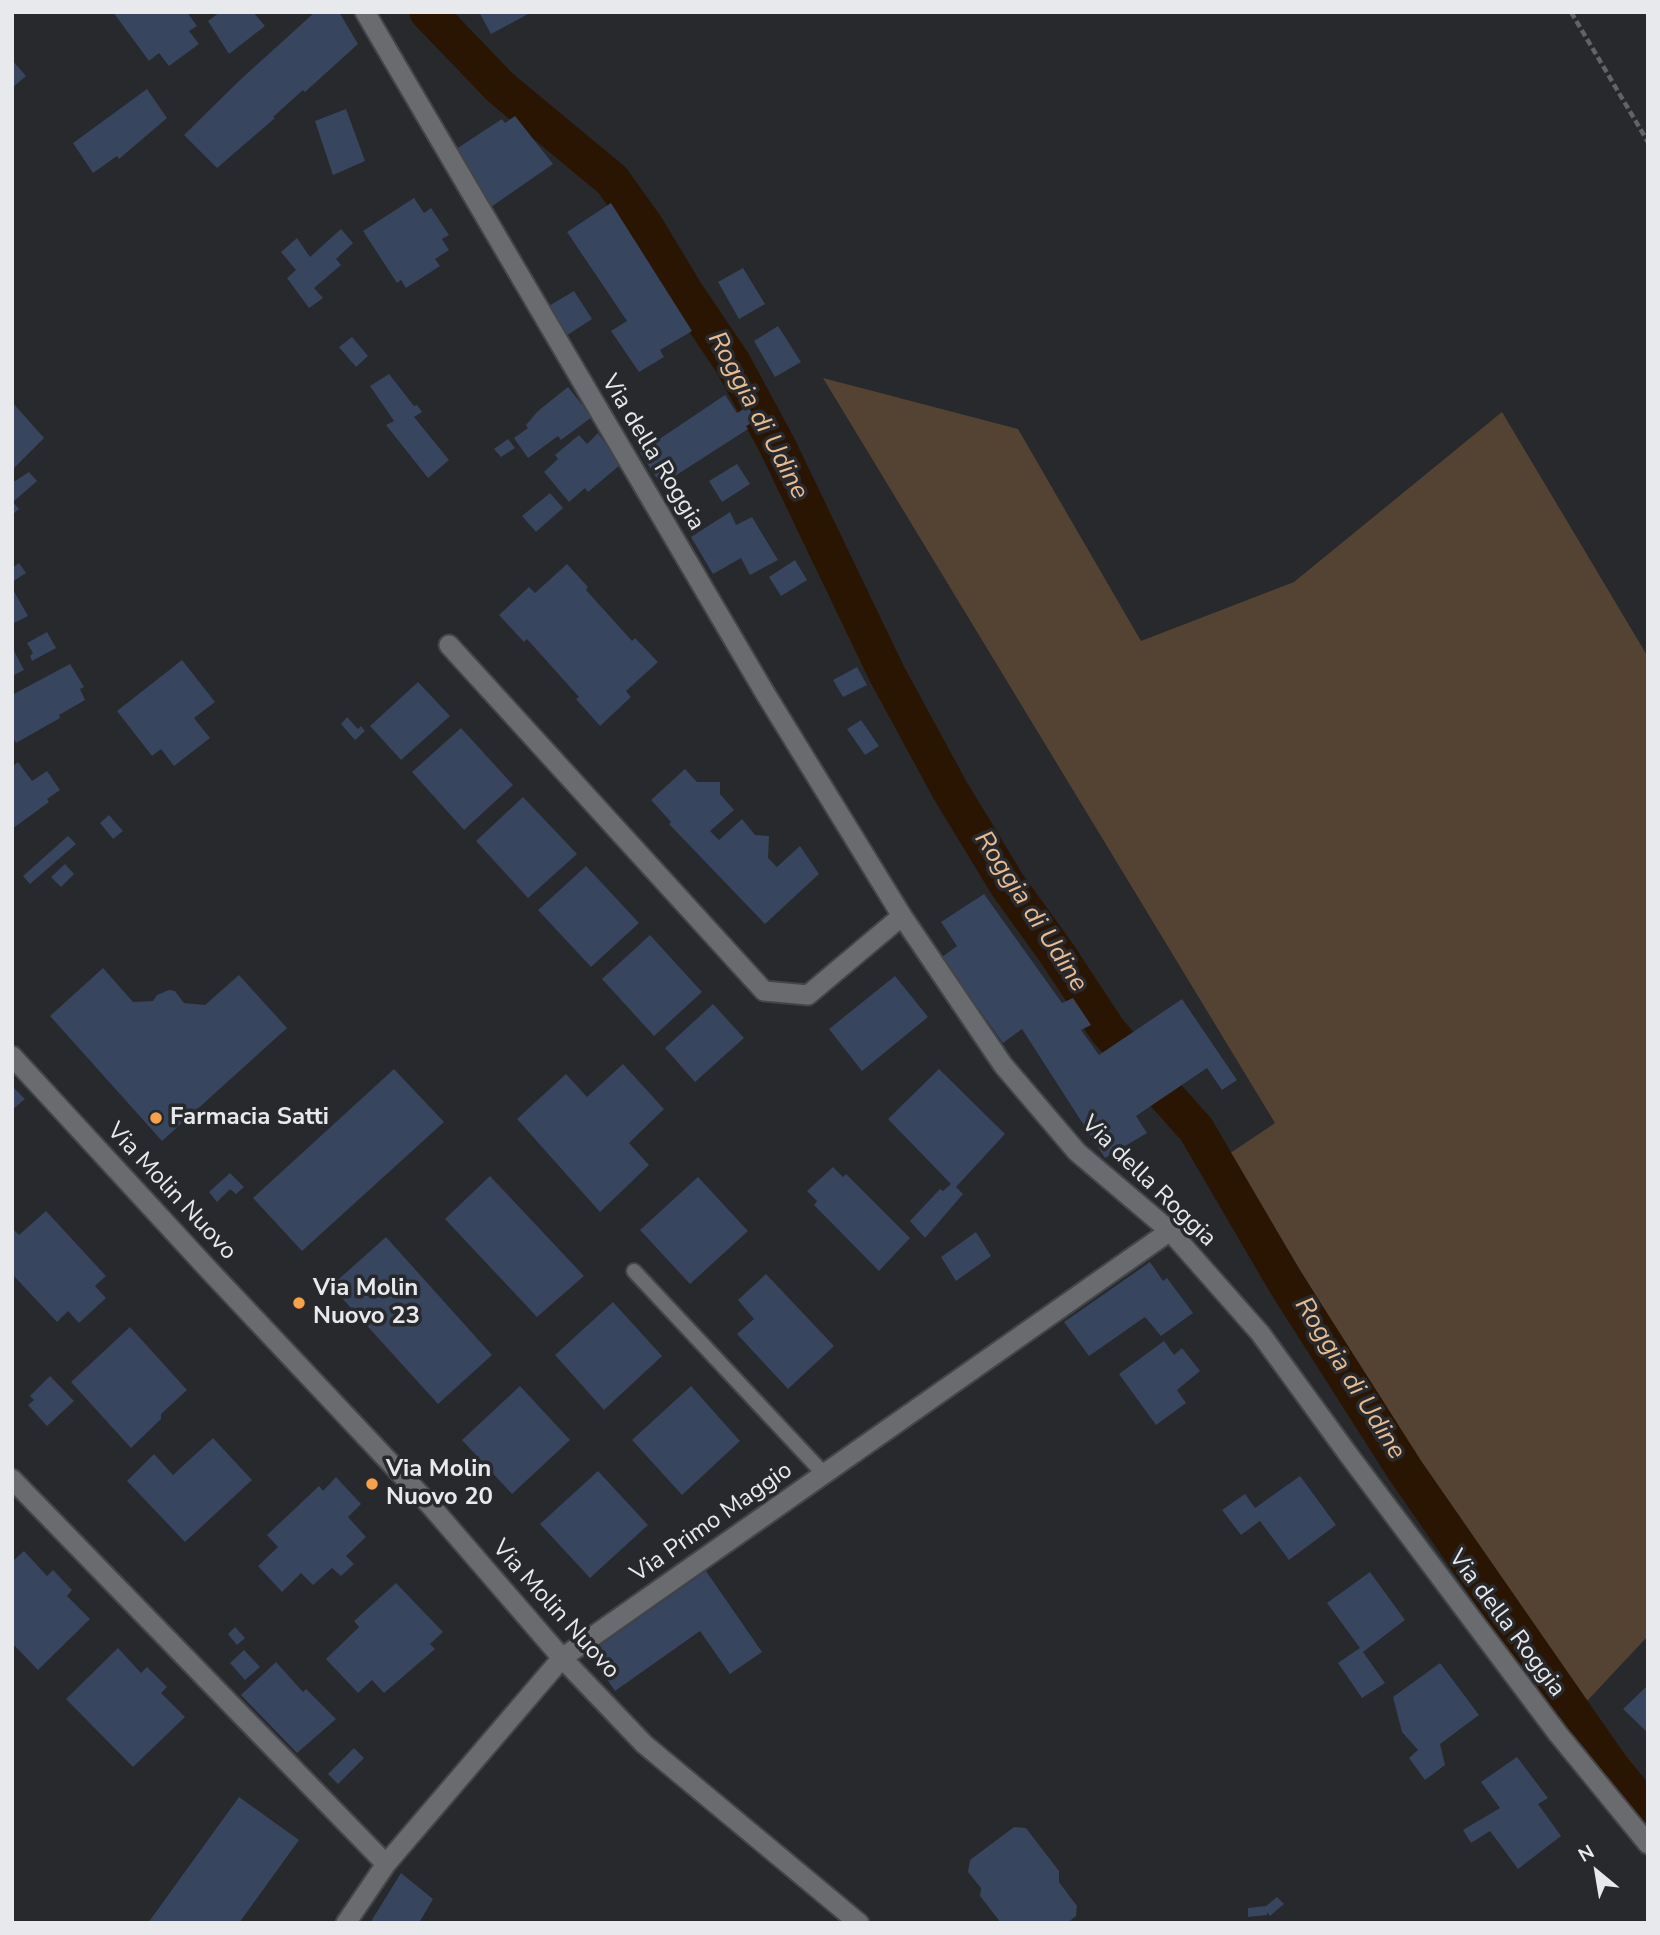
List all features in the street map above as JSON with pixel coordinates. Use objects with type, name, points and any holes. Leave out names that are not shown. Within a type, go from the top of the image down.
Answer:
[{"type":"street","name":"Via della Roggia","points":[[365,12],[751,669],[902,916],[1003,1065],[1077,1152],[1170,1231],[1260,1333],[1558,1734],[1648,1844]]},
{"type":"street","points":[[449,645],[764,991],[808,995],[902,916]]},
{"type":"street","name":"Via Molin Nuovo","points":[[12,1056],[430,1505],[562,1658],[644,1744],[859,1923]]},
{"type":"street","name":"Via Primo Maggio","points":[[346,1923],[386,1864],[562,1658],[1170,1231]]},
{"type":"street","points":[[12,1479],[386,1864]]},
{"type":"lane","points":[[635,1270],[824,1474]]},
{"type":"path","points":[[1571,12],[1648,142]]},
{"type":"shaded area","points":[[823,378],[1018,429],[1141,641],[1294,582],[1502,412],[1648,657],[1648,1636],[1587,1701],[1419,1464],[1229,1154],[1275,1123]]},
{"type":"building","points":[[113,12],[187,12],[197,26],[189,31],[199,44],[169,66],[159,53],[149,61]]},
{"type":"building","points":[[220,12],[253,12],[265,26],[229,54],[208,21]]},
{"type":"building","points":[[315,12],[339,12],[358,44],[217,168],[184,135]]},
{"type":"building","points":[[479,12],[532,12],[491,34]]},
{"type":"building","points":[[12,60],[26,76],[12,88]]},
{"type":"building","points":[[147,89],[167,118],[119,159],[117,156],[93,173],[73,143]]},
{"type":"building","points":[[346,109],[365,161],[333,175],[315,121]]},
{"type":"building","points":[[515,116],[553,164],[491,207],[453,151],[502,119],[505,123]]},
{"type":"building","points":[[414,198],[424,213],[431,208],[449,235],[442,239],[449,250],[435,259],[440,266],[406,288],[401,280],[397,283],[363,231]]},
{"type":"building","points":[[611,203],[692,331],[660,350],[664,357],[639,372],[611,331],[627,321],[567,232]]},
{"type":"building","points":[[341,229],[353,243],[336,259],[341,265],[314,288],[323,298],[309,308],[287,278],[296,270],[281,252],[297,238],[310,257]]},
{"type":"building","points":[[743,268],[765,304],[739,319],[718,282]]},
{"type":"building","points":[[574,291],[592,319],[566,336],[547,307]]},
{"type":"building","points":[[778,326],[801,362],[775,377],[754,341]]},
{"type":"building","points":[[352,337],[368,356],[356,367],[339,347]]},
{"type":"building","points":[[389,374],[414,406],[417,405],[422,412],[414,417],[449,460],[428,478],[386,425],[394,421],[370,386]]},
{"type":"building","points":[[568,387],[592,417],[561,440],[558,436],[528,458],[514,438],[528,428],[526,425],[538,411]]},
{"type":"building","points":[[725,395],[737,413],[748,406],[756,421],[746,426],[748,429],[661,485],[640,452]]},
{"type":"building","points":[[12,402],[44,438],[12,470]]},
{"type":"building","points":[[598,433],[620,465],[588,492],[585,488],[569,502],[544,472],[558,459],[555,455],[579,435],[587,444]]},
{"type":"building","points":[[508,439],[515,448],[501,457],[494,449]]},
{"type":"building","points":[[737,464],[750,484],[722,502],[709,481]]},
{"type":"building","points":[[29,472],[37,481],[13,502],[19,509],[12,515],[12,483]]},
{"type":"building","points":[[550,493],[563,508],[536,532],[522,516]]},
{"type":"building","points":[[730,512],[736,525],[752,517],[778,560],[750,575],[741,558],[713,574],[691,537]]},
{"type":"building","points":[[795,560],[807,580],[781,596],[769,577]]},
{"type":"building","points":[[19,563],[26,573],[12,582],[12,568]]},
{"type":"building","points":[[567,564],[588,587],[586,590],[632,641],[635,638],[658,662],[626,691],[631,697],[600,726],[576,699],[579,697],[527,639],[524,642],[499,615],[529,587],[535,593]]},
{"type":"building","points":[[12,588],[28,616],[12,624]]},
{"type":"building","points":[[47,632],[56,648],[32,661],[30,656],[33,653],[27,643]]},
{"type":"building","points":[[12,647],[24,670],[12,676]]},
{"type":"building","points":[[182,660],[215,702],[194,718],[210,738],[174,766],[161,749],[152,756],[117,711]]},
{"type":"building","points":[[70,664],[84,687],[80,689],[85,700],[16,743],[12,736],[12,695]]},
{"type":"building","points":[[857,667],[867,685],[843,697],[833,680]]},
{"type":"building","points":[[418,682],[450,716],[401,760],[370,726]]},
{"type":"building","points":[[347,717],[358,729],[361,726],[365,731],[355,740],[341,724]]},
{"type":"building","points":[[861,720],[879,746],[865,755],[847,729]]},
{"type":"building","points":[[461,728],[513,785],[464,830],[412,772]]},
{"type":"building","points":[[18,762],[32,781],[47,771],[60,790],[47,799],[49,802],[12,829],[12,767]]},
{"type":"building","points":[[685,769],[697,782],[720,782],[720,794],[734,810],[710,831],[719,840],[742,819],[755,835],[769,836],[768,858],[777,867],[800,846],[819,874],[765,924],[669,824],[671,822],[651,800]]},
{"type":"building","points":[[523,797],[577,854],[528,898],[476,841]]},
{"type":"building","points":[[109,815],[123,831],[113,839],[100,823]]},
{"type":"building","points":[[68,836],[76,844],[30,884],[23,876]]},
{"type":"building","points":[[65,864],[74,874],[61,887],[51,877]]},
{"type":"building","points":[[586,866],[639,923],[591,967],[538,910]]},
{"type":"building","points":[[984,894],[1062,1003],[1073,998],[1091,1025],[1081,1030],[1099,1055],[1182,999],[1237,1080],[1222,1090],[1207,1068],[1136,1116],[1147,1133],[1105,1158],[1022,1029],[1003,1043],[942,957],[957,946],[941,922]]},
{"type":"building","points":[[650,935],[702,992],[654,1036],[602,979]]},
{"type":"building","points":[[103,968],[133,1002],[153,1001],[157,995],[169,990],[175,991],[184,1003],[205,1005],[239,975],[287,1028],[162,1141],[50,1016]]},
{"type":"building","points":[[895,976],[928,1017],[862,1071],[829,1029]]},
{"type":"building","points":[[713,1004],[744,1038],[695,1082],[665,1048]]},
{"type":"building","points":[[623,1064],[664,1109],[629,1143],[649,1165],[600,1212],[517,1119],[566,1074],[587,1097]]},
{"type":"building","points":[[394,1069],[444,1122],[302,1251],[253,1198]]},
{"type":"building","points":[[939,1069],[1005,1134],[956,1187],[963,1194],[925,1238],[910,1221],[940,1189],[943,1191],[951,1184],[888,1119]]},
{"type":"building","points":[[12,1086],[25,1099],[12,1110]]},
{"type":"building","points":[[833,1167],[843,1177],[846,1174],[910,1238],[879,1271],[814,1205],[817,1201],[807,1191]]},
{"type":"building","points":[[230,1173],[244,1187],[236,1194],[230,1189],[217,1202],[209,1192]]},
{"type":"building","points":[[490,1176],[584,1276],[537,1317],[445,1219]]},
{"type":"building","points":[[698,1177],[748,1231],[690,1284],[640,1230]]},
{"type":"building","points":[[46,1211],[106,1276],[95,1286],[106,1298],[79,1323],[68,1311],[57,1322],[12,1274],[12,1228],[19,1235]]},
{"type":"building","points":[[976,1232],[991,1256],[956,1281],[941,1257]]},
{"type":"building","points":[[386,1237],[492,1355],[438,1404],[331,1286]]},
{"type":"building","points":[[1150,1262],[1163,1281],[1167,1278],[1193,1313],[1161,1336],[1145,1317],[1089,1356],[1064,1322]]},
{"type":"building","points":[[766,1274],[834,1346],[788,1389],[737,1334],[754,1319],[738,1300]]},
{"type":"building","points":[[613,1302],[662,1356],[604,1410],[555,1355]]},
{"type":"building","points":[[130,1327],[187,1390],[131,1448],[71,1382]]},
{"type":"building","points":[[1164,1341],[1174,1355],[1182,1348],[1200,1371],[1177,1390],[1186,1403],[1156,1425],[1119,1374]]},
{"type":"building","points":[[50,1376],[74,1401],[47,1426],[28,1405],[34,1400],[30,1396]]},
{"type":"building","points":[[520,1386],[570,1440],[512,1494],[462,1440]]},
{"type":"building","points":[[691,1386],[740,1441],[682,1495],[632,1440]]},
{"type":"building","points":[[213,1438],[252,1480],[185,1542],[127,1481],[154,1454],[173,1475]]},
{"type":"building","points":[[598,1471],[648,1525],[590,1578],[540,1524]]},
{"type":"building","points":[[1300,1476],[1336,1525],[1289,1560],[1260,1521],[1241,1535],[1222,1510],[1245,1494],[1255,1508]]},
{"type":"building","points":[[336,1477],[361,1504],[348,1517],[366,1537],[346,1556],[354,1564],[341,1576],[332,1568],[313,1585],[301,1573],[282,1592],[258,1566],[278,1547],[267,1535],[319,1486],[323,1491]]},
{"type":"building","points":[[24,1551],[47,1576],[53,1570],[72,1590],[67,1596],[90,1619],[38,1670],[12,1643],[12,1562]]},
{"type":"building","points":[[706,1571],[762,1652],[730,1674],[700,1631],[615,1691],[589,1653]]},
{"type":"building","points":[[1370,1572],[1405,1620],[1363,1652],[1385,1683],[1362,1698],[1338,1663],[1360,1648],[1327,1603]]},
{"type":"building","points":[[396,1583],[443,1632],[430,1644],[435,1649],[384,1693],[372,1680],[358,1693],[326,1659],[359,1627],[354,1621]]},
{"type":"building","points":[[235,1627],[245,1638],[237,1645],[228,1634]]},
{"type":"building","points":[[118,1648],[141,1673],[147,1667],[167,1687],[161,1693],[185,1717],[133,1767],[66,1699]]},
{"type":"building","points":[[244,1650],[260,1667],[245,1680],[230,1663]]},
{"type":"building","points":[[276,1662],[303,1692],[306,1689],[336,1719],[297,1753],[241,1695]]},
{"type":"building","points":[[1440,1663],[1479,1715],[1440,1744],[1445,1765],[1425,1780],[1409,1758],[1418,1750],[1402,1732],[1393,1697]]},
{"type":"building","points":[[1648,1685],[1648,1733],[1623,1709]]},
{"type":"building","points":[[354,1748],[364,1758],[338,1784],[328,1774]]},
{"type":"building","points":[[1517,1757],[1548,1798],[1538,1804],[1561,1836],[1518,1869],[1490,1831],[1471,1843],[1463,1830],[1500,1808],[1481,1782]]},
{"type":"building","points":[[239,1797],[299,1840],[239,1923],[148,1923]]},
{"type":"building","points":[[1014,1827],[1026,1828],[1059,1871],[1059,1882],[1077,1906],[1076,1916],[1067,1923],[1001,1923],[980,1896],[981,1888],[968,1872],[970,1860]]},
{"type":"building","points":[[401,1873],[433,1899],[419,1923],[370,1923]]},
{"type":"building","points":[[1277,1897],[1284,1904],[1270,1916],[1267,1912],[1267,1915],[1248,1917],[1248,1908],[1266,1906]]},
{"type":"waterway","name":"Roggia di Udine","points":[[428,12],[501,88],[612,180],[645,226],[686,294],[732,362],[777,445],[887,674],[950,790],[1007,884],[1108,1031],[1196,1129],[1286,1283],[1405,1470],[1611,1767],[1648,1812]]},
{"type":"place","name":"Farmacia Satti","points":[[156,1118]]},
{"type":"place","name":"Via Molin Nuovo 23","points":[[299,1303]]},
{"type":"place","name":"Via Molin Nuovo 20","points":[[372,1484]]}]
